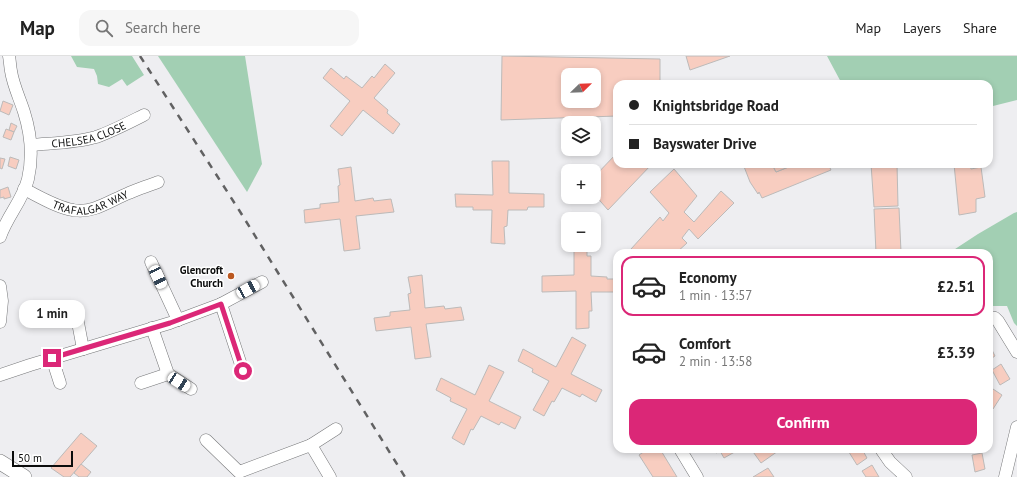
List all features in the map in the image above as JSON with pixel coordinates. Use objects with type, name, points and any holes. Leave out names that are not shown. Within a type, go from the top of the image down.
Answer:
[{"type":"main road","points":[[0,462],[24,477]]},
{"type":"street","points":[[0,237],[24,190],[30,168],[30,135],[24,113],[5,73],[9,56]]},
{"type":"street","name":"CHELSEA CLOSE","points":[[31,145],[95,137],[144,115]]},
{"type":"street","name":"TRAFALGAR WAY","points":[[24,190],[61,206],[80,211],[94,209],[158,182]]},
{"type":"street","points":[[151,262],[178,320]]},
{"type":"street","points":[[0,373],[178,320],[221,304],[262,282]]},
{"type":"street","points":[[0,286],[2,301],[0,322]]},
{"type":"street","points":[[221,304],[243,371]]},
{"type":"street","points":[[76,312],[83,349]]},
{"type":"street","points":[[993,318],[998,321],[1017,352]]},
{"type":"street","points":[[152,328],[168,374],[191,389]]},
{"type":"street","points":[[52,358],[60,383]]},
{"type":"street","points":[[141,383],[168,374]]},
{"type":"street","points":[[1005,477],[1017,427]]},
{"type":"street","points":[[206,440],[239,475],[311,445],[336,429]]},
{"type":"street","points":[[311,445],[330,477]]},
{"type":"street","points":[[682,453],[696,477]]},
{"type":"street","points":[[884,453],[890,462],[906,477]]},
{"type":"green space","points":[[71,56],[132,56],[144,75],[127,86],[122,79],[109,87],[98,84],[94,69],[77,67]]},
{"type":"green space","points":[[158,56],[245,56],[262,164],[247,192]]},
{"type":"green space","points":[[827,56],[1017,56],[1017,100],[993,106],[993,80],[840,80]]},
{"type":"green space","points":[[1017,212],[1017,326],[1014,323],[1007,306],[993,306],[993,249],[955,249]]},
{"type":"building","points":[[502,56],[660,59],[660,80],[613,80],[613,116],[561,116],[561,118],[501,120]]},
{"type":"building","points":[[686,56],[730,56],[690,70]]},
{"type":"building","points":[[385,64],[395,73],[374,98],[388,110],[387,113],[400,124],[393,134],[363,110],[342,136],[330,126],[350,101],[323,78],[331,68],[344,79],[346,76],[362,88],[372,76],[374,78]]},
{"type":"building","points":[[3,101],[13,105],[9,115],[0,111]]},
{"type":"building","points":[[11,123],[17,126],[14,132],[9,130]]},
{"type":"building","points":[[6,129],[14,132],[11,140],[3,137]]},
{"type":"building","points":[[10,157],[19,160],[16,169],[8,166]]},
{"type":"building","points":[[613,157],[613,168],[648,168],[608,210],[601,202],[601,170]]},
{"type":"building","points":[[0,158],[5,159],[2,169],[0,168]]},
{"type":"building","points":[[492,161],[509,161],[509,193],[544,194],[544,207],[528,207],[527,210],[508,210],[507,226],[504,227],[505,244],[491,243],[492,210],[473,210],[473,207],[456,207],[455,194],[493,195]]},
{"type":"building","points":[[351,167],[355,201],[373,198],[374,201],[391,199],[394,212],[356,216],[360,249],[344,251],[340,219],[305,223],[304,210],[320,208],[320,204],[339,202],[338,186],[340,185],[338,169]]},
{"type":"building","points":[[745,168],[774,168],[776,172],[786,168],[830,168],[831,170],[762,198],[750,182]]},
{"type":"building","points":[[774,168],[786,168],[776,172]]},
{"type":"building","points":[[871,168],[897,168],[898,206],[874,207]]},
{"type":"building","points":[[954,168],[981,168],[985,197],[976,199],[976,212],[959,215]]},
{"type":"building","points":[[674,169],[697,196],[684,212],[694,222],[721,191],[734,203],[698,239],[689,229],[682,238],[687,243],[680,249],[631,249],[660,217],[663,221],[669,213],[650,192]]},
{"type":"building","points":[[8,187],[11,197],[4,199],[4,197],[0,198],[0,190]]},
{"type":"building","points":[[899,208],[901,249],[876,249],[874,209]]},
{"type":"building","points":[[574,252],[587,252],[587,256],[591,256],[591,276],[613,279],[613,292],[591,292],[592,311],[589,311],[589,328],[576,329],[576,291],[542,292],[542,276],[574,275]]},
{"type":"building","points":[[422,275],[425,308],[444,306],[445,309],[461,307],[464,320],[426,324],[431,357],[415,359],[411,327],[376,331],[374,318],[390,316],[390,312],[410,310],[408,294],[411,293],[408,277]]},
{"type":"building","points":[[572,337],[586,345],[571,374],[602,390],[596,402],[582,394],[580,397],[562,388],[554,402],[552,401],[544,416],[533,410],[549,381],[532,372],[533,369],[518,361],[523,349],[556,367]]},
{"type":"building","points":[[1001,364],[1010,379],[1000,385],[993,369]]},
{"type":"building","points":[[489,365],[504,372],[489,401],[521,417],[515,429],[501,422],[499,425],[481,416],[473,430],[471,429],[464,445],[452,438],[467,409],[450,401],[451,398],[436,390],[441,378],[475,395]]},
{"type":"building","points":[[993,389],[1002,395],[993,409]]},
{"type":"building","points":[[81,433],[97,446],[70,477],[64,477],[51,468]]},
{"type":"building","points":[[642,453],[662,453],[677,477],[653,477],[639,455]]},
{"type":"building","points":[[721,453],[733,453],[724,458]]},
{"type":"building","points":[[754,453],[775,453],[761,463]]},
{"type":"building","points":[[850,453],[864,453],[867,458],[857,465]]},
{"type":"building","points":[[982,453],[985,469],[975,472],[972,455]]},
{"type":"building","points":[[81,464],[91,472],[87,477],[79,477],[74,473]]},
{"type":"building","points":[[872,465],[879,477],[866,477],[862,471]]},
{"type":"building","points":[[768,468],[774,477],[753,477]]},
{"type":"railway","points":[[140,56],[239,210],[405,477]]},
{"type":"place","name":"Glencroft Church","points":[[231,276]]},
{"type":"route","points":[[52,358],[170,323],[221,304],[243,371]]}]
